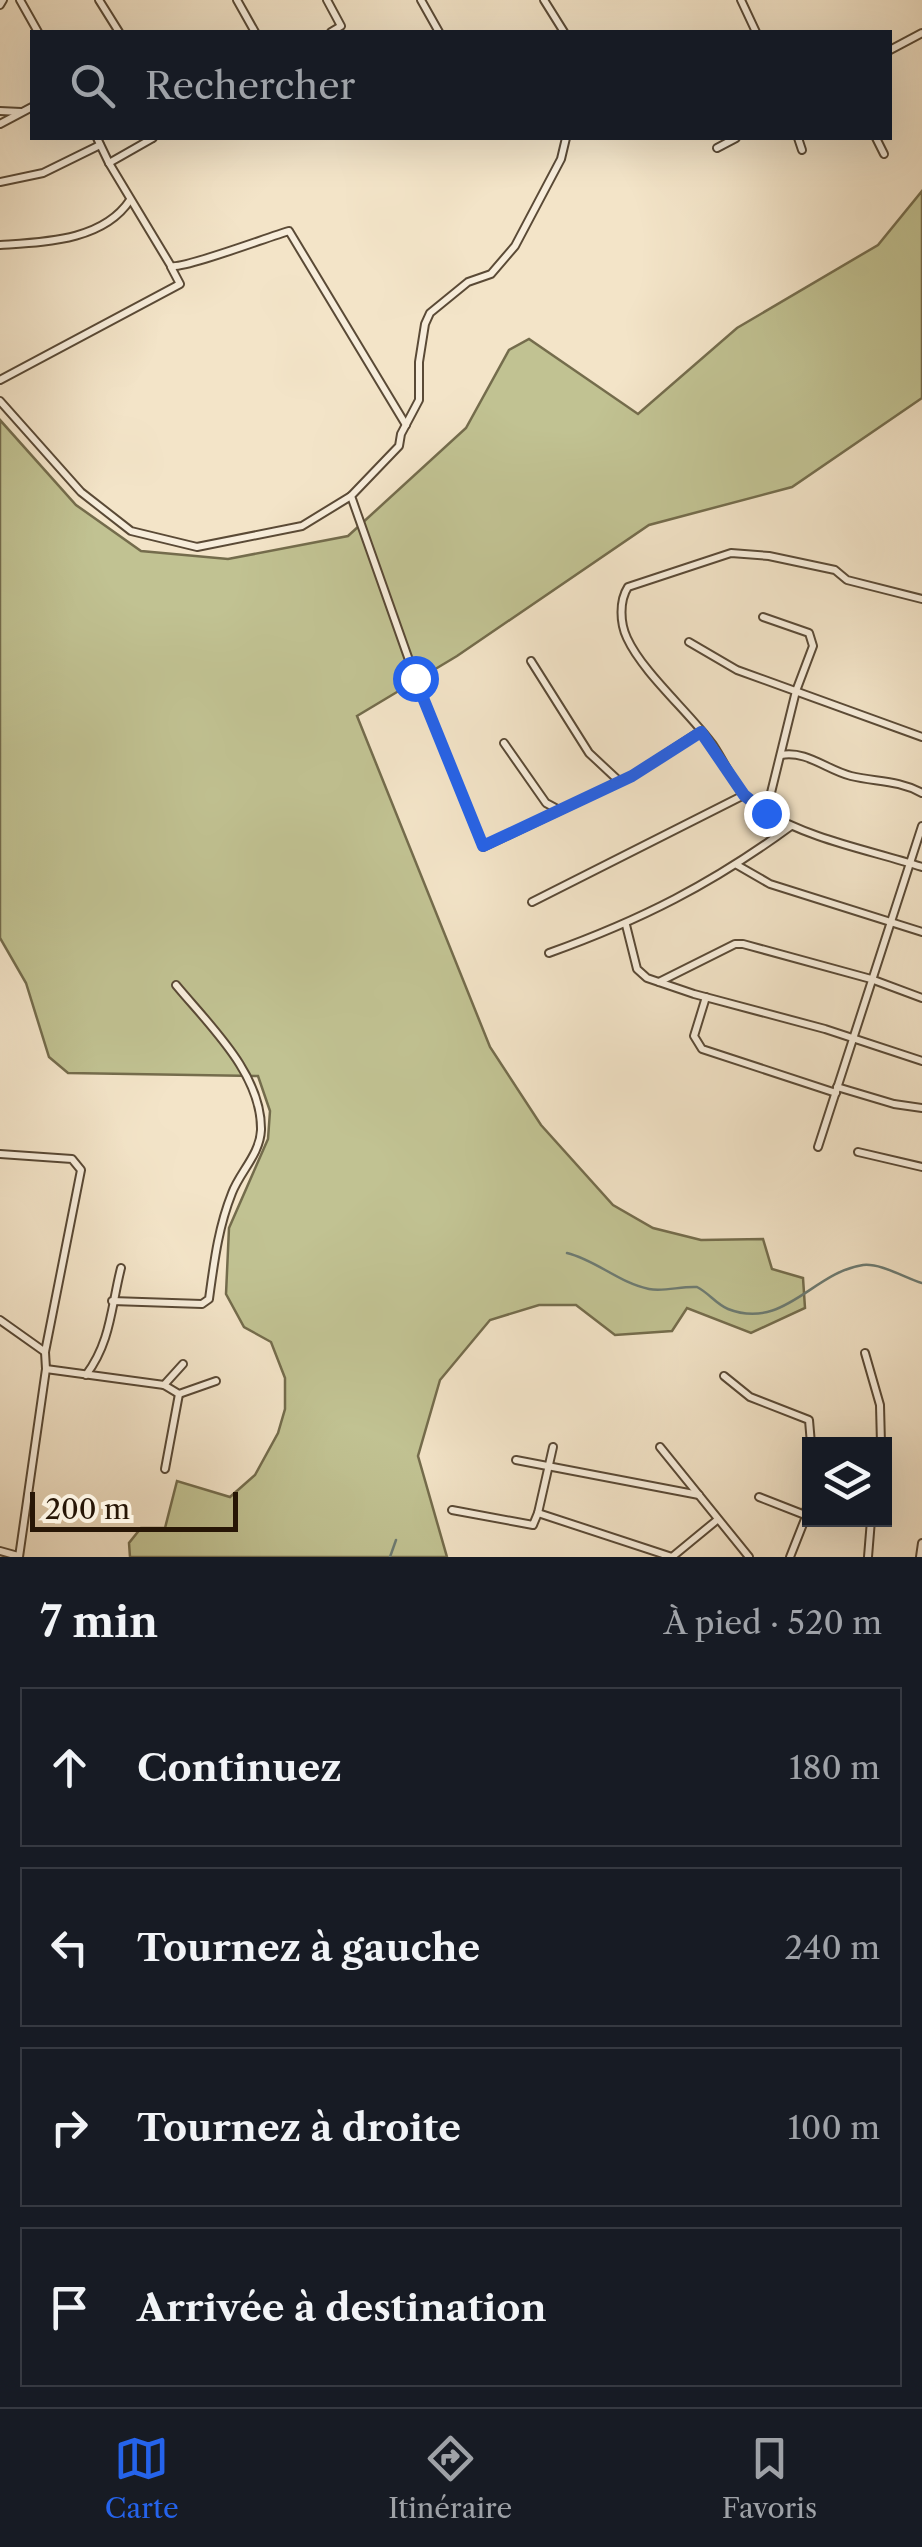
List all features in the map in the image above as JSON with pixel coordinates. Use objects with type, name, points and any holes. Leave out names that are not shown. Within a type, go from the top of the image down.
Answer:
[{"type":"street","points":[[20,0],[37,30]]},
{"type":"street","points":[[99,0],[119,30]]},
{"type":"street","points":[[236,0],[253,30]]},
{"type":"street","points":[[327,0],[342,26],[335,30]]},
{"type":"street","points":[[420,0],[438,30]]},
{"type":"street","points":[[544,0],[563,30]]},
{"type":"street","points":[[741,0],[755,30]]},
{"type":"street","points":[[892,49],[922,33]]},
{"type":"street","points":[[0,124],[30,108]]},
{"type":"street","points":[[0,110],[23,112]]},
{"type":"street","points":[[108,163],[149,140]]},
{"type":"street","points":[[0,401],[82,492],[131,532],[197,547],[302,526],[352,496],[399,446],[419,400],[420,362],[430,313],[468,282],[490,274],[515,246],[561,159],[566,140]]},
{"type":"street","points":[[717,148],[732,140]]},
{"type":"street","points":[[799,140],[802,150]]},
{"type":"street","points":[[877,140],[884,154]]},
{"type":"street","points":[[0,182],[43,173],[99,141],[108,163],[180,284],[0,380]]},
{"type":"street","points":[[0,245],[66,238],[117,216],[130,200]]},
{"type":"street","points":[[171,266],[184,268],[206,256],[289,230],[406,425]]},
{"type":"street","points":[[352,496],[415,678],[483,846],[620,782],[701,732]]},
{"type":"street","points":[[922,599],[847,580],[835,570],[769,556],[731,553],[628,587],[622,611],[627,640],[701,732],[744,795],[791,826],[922,867]]},
{"type":"street","points":[[762,617],[809,633],[813,639],[766,813]]},
{"type":"street","points":[[689,642],[737,670],[922,737]]},
{"type":"street","points":[[532,661],[589,753],[620,782]]},
{"type":"street","points":[[504,743],[546,803],[560,810]]},
{"type":"street","points":[[780,756],[801,756],[847,775],[894,780],[922,793]]},
{"type":"street","points":[[532,902],[744,795]]},
{"type":"street","points":[[549,953],[626,925],[737,865],[791,826]]},
{"type":"street","points":[[818,1147],[922,826]]},
{"type":"street","points":[[737,865],[770,884],[922,932]]},
{"type":"street","points":[[626,925],[640,974],[706,998],[922,1061]]},
{"type":"street","points":[[658,982],[743,944],[872,979],[922,998]]},
{"type":"street","points":[[112,1301],[202,1304],[209,1299],[217,1240],[232,1192],[259,1142],[259,1115],[246,1078],[230,1052],[176,986]]},
{"type":"street","points":[[706,998],[694,1036],[702,1049],[836,1090],[922,1108]]},
{"type":"street","points":[[858,1152],[922,1167]]},
{"type":"street","points":[[0,1154],[72,1159],[81,1170],[45,1352],[46,1370],[19,1557],[0,1551]]},
{"type":"street","points":[[86,1376],[107,1340],[112,1301],[122,1268]]},
{"type":"street","points":[[0,1320],[45,1352]]},
{"type":"street","points":[[865,1352],[877,1388],[881,1437]]},
{"type":"street","points":[[164,1385],[183,1364]]},
{"type":"street","points":[[46,1370],[164,1385],[180,1394],[216,1381]]},
{"type":"street","points":[[724,1376],[750,1397],[810,1420],[811,1437]]},
{"type":"street","points":[[165,1469],[180,1394]]},
{"type":"street","points":[[452,1510],[533,1525],[553,1447]]},
{"type":"street","points":[[660,1447],[748,1557]]},
{"type":"street","points":[[516,1460],[699,1494]]},
{"type":"street","points":[[760,1497],[802,1515]]},
{"type":"street","points":[[538,1513],[672,1557],[717,1520]]},
{"type":"street","points":[[790,1557],[802,1524]]},
{"type":"street","points":[[868,1557],[871,1527]]},
{"type":"street","points":[[920,1557],[922,1544]]},
{"type":"green space","points":[[922,191],[922,398],[792,487],[649,525],[457,656],[357,716],[490,1047],[541,1125],[613,1205],[653,1228],[701,1240],[763,1239],[772,1269],[803,1278],[805,1308],[751,1333],[687,1308],[672,1331],[615,1335],[576,1305],[539,1305],[490,1320],[440,1380],[418,1456],[447,1557],[130,1557],[129,1543],[141,1528],[165,1528],[177,1481],[230,1497],[255,1475],[278,1433],[285,1409],[285,1378],[271,1342],[244,1327],[226,1294],[229,1228],[268,1139],[270,1111],[258,1076],[68,1073],[49,1057],[26,983],[0,938],[0,420],[76,505],[141,551],[228,559],[348,536],[466,428],[509,350],[529,339],[638,414],[737,328],[878,245]]},
{"type":"waterway","points":[[567,1253],[649,1289],[697,1287],[724,1307],[748,1314],[782,1307],[829,1278],[863,1265],[885,1268],[922,1283]]},
{"type":"waterway","points":[[390,1557],[396,1540]]},
{"type":"route","points":[[415,678],[483,846],[632,776],[701,732],[744,795],[766,813]]}]
